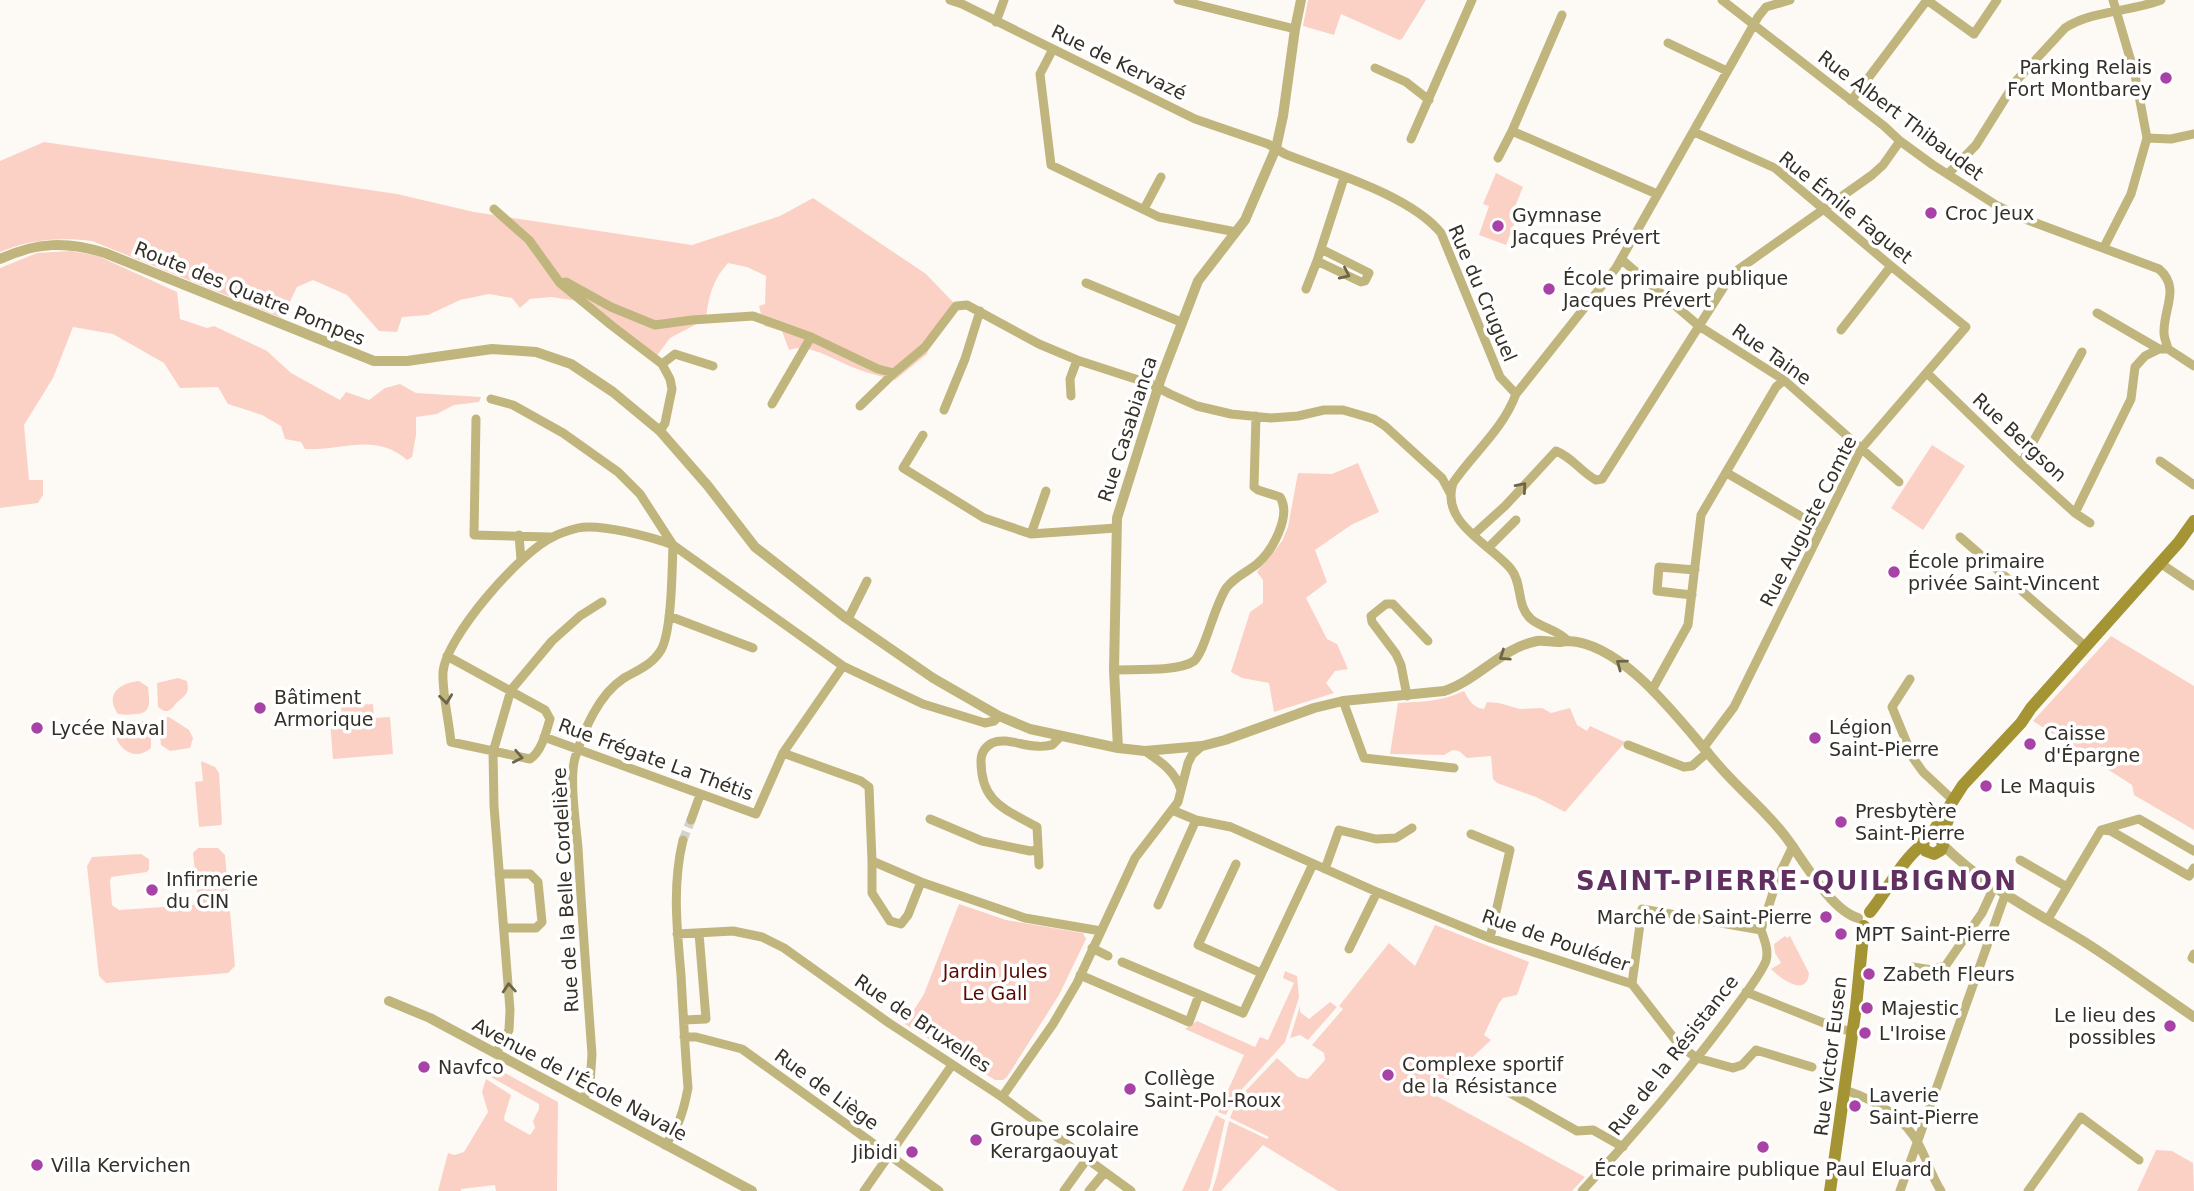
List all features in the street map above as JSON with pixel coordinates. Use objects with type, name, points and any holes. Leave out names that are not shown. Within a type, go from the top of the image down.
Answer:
[{"type":"main road","points":[[1864,918],[1913,852],[1934,844],[1963,785],[2021,723],[2031,708],[2194,521]]},
{"type":"main road","name":"Rue Victor Eusen","points":[[1830,1191],[1853,1032],[1864,918]]},
{"type":"street","name":"Rue de Kervazé","points":[[950,0],[1195,119],[1276,148]]},
{"type":"street","points":[[996,22],[1004,0]]},
{"type":"street","points":[[1178,0],[1295,29]]},
{"type":"street","name":"Rue Casabianca","points":[[1118,748],[1114,670],[1116,528],[1132,464],[1198,281],[1236,232],[1252,206],[1276,148],[1301,0]]},
{"type":"street","points":[[1411,139],[1472,0]]},
{"type":"street","name":"Rue Albert Thibaudet","points":[[1722,0],[1900,141],[1972,191],[2025,219],[2104,247],[2159,269],[2167,275],[2170,283],[2163,349]]},
{"type":"street","points":[[1450,493],[1458,475],[1499,428],[1510,411],[1516,394],[1621,259],[1766,7],[1790,0]]},
{"type":"street","points":[[1851,101],[1927,0],[1973,34],[1997,0]]},
{"type":"street","points":[[2104,247],[2131,194],[2147,138],[2135,75],[2113,0]]},
{"type":"street","points":[[1948,174],[1976,145],[2016,81],[2065,29],[2072,24],[2115,10],[2146,6],[2161,0]]},
{"type":"street","points":[[1498,158],[1562,15]]},
{"type":"street","points":[[1668,43],[1727,71]]},
{"type":"street","points":[[1053,49],[1040,74],[1051,165],[1159,217],[1236,232]]},
{"type":"street","points":[[1375,68],[1406,82],[1429,100]]},
{"type":"street","points":[[1512,131],[1657,194]]},
{"type":"street","name":"Rue Émile Faguet","points":[[1693,132],[1775,168],[1966,327]]},
{"type":"street","points":[[2147,138],[2171,139],[2194,134]]},
{"type":"street","points":[[1473,535],[1505,506],[1556,451],[1564,454],[1590,477],[1602,479],[1732,274],[1872,175],[1883,165],[1900,141]]},
{"type":"street","name":"Rue du Cruguel","points":[[1276,148],[1394,197],[1434,225],[1441,233],[1500,377],[1516,394]]},
{"type":"street","points":[[1144,209],[1161,177]]},
{"type":"street","points":[[1306,289],[1344,178]]},
{"type":"street","points":[[494,209],[529,240],[561,283],[662,364],[672,389],[668,415],[660,431]]},
{"type":"street","name":"Route des Quatre Pompes","points":[[0,259],[46,245],[73,244],[86,247],[374,361],[407,361],[492,349],[536,352],[571,364],[613,392],[660,431],[708,486],[755,547],[848,619],[933,678],[999,716],[1030,729],[1118,748],[1145,751],[1202,746],[1314,708],[1343,701],[1407,696],[1457,687],[1520,646],[1539,641],[1568,641],[1590,647],[1622,664],[1652,690],[1743,793],[1763,810],[1838,905],[1854,917],[1864,918]]},
{"type":"street","points":[[1317,261],[1361,282],[1365,281],[1369,273],[1321,249]]},
{"type":"street","name":"Rue Taine","points":[[1621,259],[1699,326],[1784,380],[1899,482]]},
{"type":"street","points":[[1841,330],[1891,267]]},
{"type":"street","points":[[561,283],[566,282],[611,307],[656,325],[753,316],[811,337],[878,369],[894,373]]},
{"type":"street","points":[[1086,284],[1181,323]]},
{"type":"street","points":[[860,406],[925,347],[956,306],[967,305],[1039,344],[1077,360],[1151,384],[1197,406],[1231,414],[1256,416],[1298,416],[1324,410],[1343,410],[1362,415],[1385,426],[1442,478],[1450,493],[1454,510],[1473,535],[1516,576],[1523,611],[1531,619],[1568,641]]},
{"type":"street","points":[[944,410],[965,359],[980,311]]},
{"type":"street","points":[[2097,313],[2194,366]]},
{"type":"street","name":"Rue Auguste Comte","points":[[1706,749],[1734,707],[1861,449],[1966,327]]},
{"type":"street","points":[[772,404],[811,337]]},
{"type":"street","points":[[2076,513],[2131,399],[2135,367],[2145,356],[2163,349]]},
{"type":"street","points":[[2021,464],[2082,352]]},
{"type":"street","points":[[662,364],[675,354],[713,366]]},
{"type":"street","points":[[1071,396],[1070,379],[1077,360]]},
{"type":"street","name":"Rue Bergson","points":[[1927,373],[2021,464],[2091,523]]},
{"type":"street","points":[[1652,690],[1688,625],[1701,515],[1776,387],[1784,380]]},
{"type":"street","points":[[491,399],[513,405],[563,433],[618,472],[640,494],[673,545]]},
{"type":"street","points":[[1114,670],[1176,667],[1193,661],[1199,656],[1212,618],[1228,586],[1258,563],[1269,550],[1280,526],[1284,505],[1280,497],[1258,491],[1254,487],[1256,416]]},
{"type":"street","points":[[476,419],[474,535],[551,537]]},
{"type":"street","points":[[923,435],[903,468],[984,518],[1031,534],[1116,528]]},
{"type":"street","points":[[2160,461],[2194,485]]},
{"type":"street","points":[[1727,473],[1821,528]]},
{"type":"street","points":[[1442,478],[1458,475]]},
{"type":"street","points":[[1031,534],[1046,491]]},
{"type":"street","points":[[1488,548],[1516,520]]},
{"type":"street","points":[[447,656],[480,604],[521,560],[551,537],[581,527],[614,530],[658,539],[673,545],[843,666],[923,704],[985,723],[994,721],[999,716]]},
{"type":"street","points":[[519,535],[521,560]]},
{"type":"street","points":[[1959,537],[2086,647]]},
{"type":"street","name":"Rue de la Belle Cordelière","points":[[583,1100],[590,1084],[592,1054],[573,768],[589,722],[607,695],[625,678],[653,661],[663,648],[669,616],[673,545]]},
{"type":"street","points":[[2160,563],[2194,586]]},
{"type":"street","points":[[1692,595],[1657,591],[1659,567],[1695,570]]},
{"type":"street","points":[[848,619],[867,581]]},
{"type":"street","points":[[496,1053],[509,1030],[510,1010],[494,806],[493,752],[511,690],[552,641],[579,616],[602,602]]},
{"type":"street","points":[[1407,696],[1401,665],[1372,622],[1371,616],[1387,604],[1394,604],[1428,641]]},
{"type":"street","points":[[669,616],[753,648]]},
{"type":"street","name":"Rue Frégate La Thétis","points":[[447,656],[511,690],[545,710],[550,719],[536,755],[530,759],[451,742],[443,673],[447,656]]},
{"type":"street","points":[[843,666],[783,752],[860,781],[869,788],[872,893],[890,921],[901,924],[908,915],[921,882]]},
{"type":"street","points":[[1910,679],[1892,707],[1913,758],[1923,772],[1954,801]]},
{"type":"street","points":[[1343,701],[1364,758],[1454,768]]},
{"type":"street","points":[[1039,865],[1037,827],[1003,810],[988,794],[981,775],[981,754],[994,742],[1006,741],[1037,747],[1052,745],[1061,736]]},
{"type":"street","name":"Rue Frégate La Thétis","points":[[544,737],[757,814],[783,752]]},
{"type":"street","points":[[1628,745],[1684,766],[1692,766],[1706,749]]},
{"type":"street","points":[[1002,1097],[1053,1024],[1080,975],[1135,858],[1178,802],[1188,763],[1202,746]]},
{"type":"street","points":[[1145,751],[1164,763],[1173,773],[1182,792]]},
{"type":"street","points":[[691,820],[700,795]]},
{"type":"street","name":"Rue de Pouléder","points":[[1172,810],[1196,820],[1231,827],[1377,892],[1490,938],[1632,984],[1680,1046],[1697,1058]]},
{"type":"street","points":[[930,819],[982,841],[1030,851],[1038,850]]},
{"type":"street","points":[[2048,919],[2101,830],[2139,819],[2194,851]]},
{"type":"street","points":[[1158,905],[1196,820]]},
{"type":"street","points":[[1325,869],[1339,830],[1376,839],[1396,838],[1412,828]]},
{"type":"street","points":[[2101,830],[2111,831],[2189,876],[2194,868]]},
{"type":"street","points":[[1471,834],[1510,850],[1490,938]]},
{"type":"street","points":[[665,1145],[684,1113],[688,1088],[676,890],[683,840]]},
{"type":"street","points":[[1934,844],[2005,895],[2100,951],[2194,1017]]},
{"type":"street","points":[[1632,984],[1642,909],[1761,930],[1778,877],[1793,846]]},
{"type":"street","points":[[2020,860],[2067,887]]},
{"type":"street","points":[[872,861],[921,882],[1025,918],[1101,931]]},
{"type":"street","points":[[1236,864],[1198,945],[1261,973]]},
{"type":"street","points":[[1122,962],[1243,1013],[1313,864]]},
{"type":"street","points":[[499,874],[530,874],[538,882],[542,922],[536,928],[504,928]]},
{"type":"street","points":[[1913,967],[1932,970],[1946,965],[1982,913],[1994,887]]},
{"type":"street","points":[[1349,949],[1377,892]]},
{"type":"street","points":[[1900,1191],[2005,895]]},
{"type":"street","name":"Rue de la Résistance","points":[[1582,1191],[1623,1147],[1697,1058],[1746,992],[1766,961],[1767,952],[1761,930]]},
{"type":"street","name":"Rue de Bruxelles","points":[[677,934],[733,931],[762,937],[784,948],[889,1023],[1002,1097],[1131,1191]]},
{"type":"street","points":[[684,1020],[706,1019],[699,933]]},
{"type":"street","points":[[1093,948],[1108,956]]},
{"type":"street","points":[[1080,975],[1189,1022],[1199,995]]},
{"type":"street","points":[[1746,992],[1853,1032]]},
{"type":"street","name":"Avenue de l'École Navale","points":[[389,1001],[430,1018],[749,1190]]},
{"type":"street","name":"Rue de Liège","points":[[684,1037],[696,1037],[742,1049],[939,1191]]},
{"type":"street","points":[[1697,1058],[1733,1068],[1742,1065],[1756,1050],[1812,1067]]},
{"type":"street","points":[[864,1191],[952,1065]]},
{"type":"street","points":[[1496,1085],[1577,1131],[1593,1130],[1623,1147]]},
{"type":"street","points":[[1845,1090],[1882,1105],[1898,1119],[1917,1142],[1940,1190]]},
{"type":"street","points":[[2028,1191],[2081,1117],[2139,1160]]},
{"type":"street","points":[[1064,1191],[1087,1159]]},
{"type":"street","points":[[1089,1191],[1104,1173]]},
{"type":"green space","points":[[1308,0],[1426,0],[1399,40],[1341,14],[1334,35],[1303,26]]},
{"type":"green space","points":[[44,142],[397,194],[474,212],[692,245],[780,216],[813,198],[926,274],[953,302],[927,354],[895,380],[857,369],[813,350],[789,350],[782,331],[764,326],[759,306],[765,304],[766,276],[747,267],[728,263],[712,289],[706,319],[670,338],[653,361],[578,301],[551,297],[530,299],[520,308],[512,298],[489,294],[460,300],[428,315],[402,317],[397,332],[379,331],[347,295],[313,280],[297,287],[282,318],[92,241],[45,240],[0,252],[0,161]]},
{"type":"green space","points":[[1496,173],[1523,187],[1512,214],[1517,217],[1506,245],[1479,235],[1489,206],[1483,204]]},
{"type":"green space","points":[[71,251],[98,256],[177,292],[180,319],[207,328],[214,326],[267,351],[291,373],[340,400],[346,392],[369,400],[385,388],[400,384],[416,393],[481,397],[479,402],[454,405],[437,414],[416,417],[412,457],[407,460],[383,447],[371,445],[305,449],[301,442],[285,439],[281,426],[262,415],[228,404],[218,387],[180,388],[164,363],[113,334],[73,327],[53,378],[24,425],[29,480],[43,480],[43,495],[38,503],[0,508],[0,268],[37,253]]},
{"type":"green space","points":[[1932,445],[1965,466],[1923,530],[1891,508]]},
{"type":"green space","points":[[1358,463],[1379,512],[1351,525],[1315,550],[1327,582],[1306,598],[1327,639],[1337,644],[1348,669],[1335,671],[1326,683],[1334,693],[1274,712],[1269,683],[1242,678],[1231,672],[1250,612],[1263,603],[1263,580],[1257,572],[1282,541],[1288,527],[1298,473],[1332,474]]},
{"type":"green space","points":[[2111,636],[2194,686],[2194,830],[2134,795],[2132,785],[2033,721]]},
{"type":"green space","points":[[178,678],[187,681],[187,692],[172,708],[164,711],[158,707],[157,683]]},
{"type":"green space","points":[[139,681],[148,687],[148,708],[141,713],[118,714],[113,695],[120,687]]},
{"type":"green space","points":[[1464,691],[1474,705],[1484,709],[1487,702],[1520,709],[1542,708],[1551,713],[1570,708],[1577,725],[1587,731],[1590,726],[1625,742],[1565,812],[1536,797],[1497,783],[1493,779],[1491,756],[1467,758],[1459,751],[1453,750],[1444,755],[1390,754],[1398,703],[1440,699]]},
{"type":"green space","points":[[373,704],[374,718],[390,717],[393,754],[333,759],[330,722],[342,721],[341,706]]},
{"type":"green space","points":[[169,717],[189,730],[193,738],[190,748],[170,751],[161,745],[159,724]]},
{"type":"green space","points":[[125,721],[145,721],[151,727],[151,748],[134,754],[126,751],[117,739],[117,726]]},
{"type":"green space","points":[[201,761],[215,767],[219,773],[221,825],[199,827],[195,782],[203,781]]},
{"type":"green space","points":[[198,848],[218,848],[225,855],[235,966],[228,973],[106,983],[99,976],[87,866],[92,857],[141,854],[149,859],[147,872],[111,877],[112,905],[119,910],[193,905],[198,899],[193,853]]},
{"type":"green space","name":"Jardin Jules Le Gall","points":[[959,904],[1006,920],[1083,933],[1086,939],[1059,995],[1003,1080],[995,1080],[905,1024],[924,994]]},
{"type":"green space","name":"Complexe sportif de la Résistance","points":[[1435,925],[1529,962],[1517,995],[1503,998],[1499,1003],[1484,1035],[1491,1040],[1433,1094],[1585,1177],[1572,1191],[1338,1191],[1263,1145],[1221,1191],[1212,1191],[1229,1121],[1267,1139],[1269,1137],[1230,1118],[1237,1100],[1277,1058],[1298,1077],[1308,1079],[1325,1060],[1324,1053],[1312,1045],[1343,1009],[1339,1006],[1389,943],[1415,966]]},
{"type":"green space","points":[[1785,936],[1790,936],[1809,973],[1804,984],[1793,984],[1771,969],[1781,963],[1775,953],[1774,944]]},
{"type":"green space","points":[[1285,971],[1297,976],[1299,997],[1285,1042],[1234,1098],[1226,1115],[1218,1112],[1244,1055],[1185,1029],[1197,1021],[1255,1047],[1260,1037],[1268,1040],[1294,983],[1283,978]]},
{"type":"green space","points":[[1330,1002],[1337,1007],[1308,1040],[1300,1035],[1290,1038],[1300,1006],[1300,1012],[1309,1019]]},
{"type":"green space","points":[[492,1066],[558,1102],[557,1191],[496,1191],[495,1185],[461,1191],[438,1191],[448,1153],[454,1155],[464,1152],[488,1112],[482,1092],[486,1079],[511,1095],[505,1121],[530,1135],[535,1128],[533,1121],[539,1104],[487,1075]]},
{"type":"green space","points":[[1216,1115],[1225,1120],[1210,1187],[1208,1191],[1182,1191]]},
{"type":"green space","points":[[2156,1150],[2172,1151],[2193,1163],[2194,1191],[2137,1191]]},
{"type":"tunnel","points":[[683,840],[691,820]]},
{"type":"place","name":"Parking Relais Fort Montbarey","points":[[2166,78]]},
{"type":"place","name":"Croc Jeux","points":[[1931,213]]},
{"type":"place","name":"Gymnase Jacques Prévert","points":[[1498,226]]},
{"type":"place","name":"École primaire publique Jacques Prévert","points":[[1549,289]]},
{"type":"place","name":"École primaire privée Saint-Vincent","points":[[1894,572]]},
{"type":"place","name":"Bâtiment Armorique","points":[[260,708]]},
{"type":"place","name":"Lycée Naval","points":[[37,728]]},
{"type":"place","name":"Légion Saint-Pierre","points":[[1815,738]]},
{"type":"place","name":"Caisse d'Épargne","points":[[2030,744]]},
{"type":"place","name":"Le Maquis","points":[[1986,786]]},
{"type":"place","name":"Presbytère Saint-Pierre","points":[[1841,822]]},
{"type":"place","name":"Infirmerie du CIN","points":[[152,890]]},
{"type":"place","name":"Marché de Saint-Pierre","points":[[1826,917]]},
{"type":"place","name":"MPT Saint-Pierre","points":[[1841,934]]},
{"type":"place","name":"Zabeth Fleurs","points":[[1869,974]]},
{"type":"place","name":"Majestic","points":[[1867,1008]]},
{"type":"place","name":"Le lieu des possibles","points":[[2170,1026]]},
{"type":"place","name":"L'Iroise","points":[[1865,1033]]},
{"type":"place","name":"Navfco","points":[[424,1067]]},
{"type":"place","name":"Complexe sportif de la Résistance","points":[[1388,1075]]},
{"type":"place","name":"Collège Saint-Pol-Roux","points":[[1130,1089]]},
{"type":"place","name":"Laverie Saint-Pierre","points":[[1855,1106]]},
{"type":"place","name":"Groupe scolaire Kerargaouyat","points":[[976,1140]]},
{"type":"place","name":"École primaire publique Paul Eluard","points":[[1763,1147]]},
{"type":"place","name":"Jibidi","points":[[912,1152]]},
{"type":"place","name":"Villa Kervichen","points":[[37,1165]]},
{"type":"district","name":"SAINT-PIERRE-QUILBIGNON","points":[[1797,881]]}]
